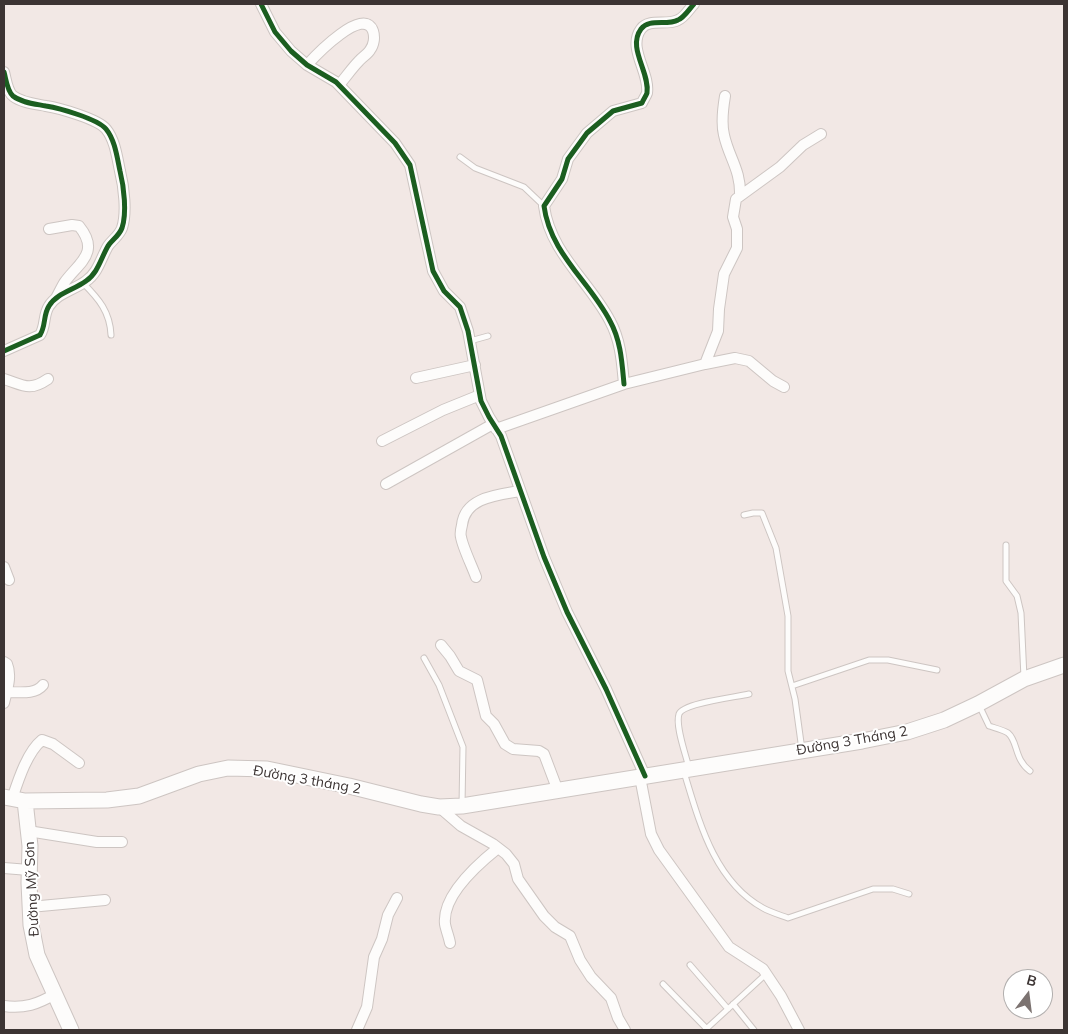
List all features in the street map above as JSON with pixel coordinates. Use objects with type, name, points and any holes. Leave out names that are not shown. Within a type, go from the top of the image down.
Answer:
[{"type":"main road","name":"Đường 3 Tháng 2","points":[[611,782],[907,732],[944,720],[1024,679],[1064,665]]},
{"type":"main road","name":"Đường 3 tháng 2","points":[[13,799],[107,800],[139,796],[199,774],[228,768],[267,769],[439,807],[462,806],[611,782]]},
{"type":"main road","name":"Đường Mỹ Sơn","points":[[13,799],[28,831],[30,846],[30,907],[37,955],[71,1030]]},
{"type":"street","points":[[261,4],[275,32],[291,51],[307,65],[339,85],[395,143],[410,165],[433,271],[444,291],[460,307],[468,331],[481,401],[501,436],[544,557],[567,612],[606,690],[638,777],[651,834],[659,850],[729,947],[763,969],[781,996],[799,1030]]},
{"type":"street","points":[[624,384],[622,354],[611,322],[567,261],[549,224],[544,206],[562,179],[568,159],[587,133],[613,111],[642,103],[647,94],[647,82],[638,52],[638,39],[641,29],[647,24],[678,20],[694,4]]},
{"type":"street","points":[[307,65],[322,48],[357,24],[365,23],[371,26],[374,40],[370,50],[339,85]]},
{"type":"street","points":[[4,72],[12,96],[22,101],[49,106],[94,121],[104,127],[110,135],[117,154],[123,184],[122,227],[118,236],[109,244],[96,272],[87,281],[56,298]]},
{"type":"street","points":[[725,96],[723,108],[724,134],[737,169],[740,196]]},
{"type":"street","points":[[705,364],[718,331],[724,274],[738,248],[737,229],[733,217],[736,199],[780,167],[803,145],[821,134]]},
{"type":"street","points":[[4,351],[40,334],[43,330],[48,307],[56,298],[64,283],[84,259],[88,246],[84,232],[79,226],[72,225],[49,229]]},
{"type":"street","points":[[386,484],[495,426],[624,384],[705,364],[735,358],[749,361],[773,381],[784,387]]},
{"type":"street","points":[[416,378],[474,365]]},
{"type":"street","points":[[4,379],[23,386],[34,387],[48,380]]},
{"type":"street","points":[[382,441],[443,410],[480,395]]},
{"type":"street","points":[[476,577],[460,536],[462,520],[466,512],[471,506],[490,497],[520,491]]},
{"type":"street","points":[[4,567],[10,580]]},
{"type":"street","points":[[441,645],[459,671],[477,680],[486,716],[494,724],[505,744],[513,749],[539,751],[544,754],[558,791]]},
{"type":"street","points":[[4,662],[9,670],[4,703]]},
{"type":"street","points":[[6,692],[29,692],[39,690],[43,685]]},
{"type":"street","points":[[13,799],[22,772],[37,744],[42,740],[52,744],[79,763]]},
{"type":"street","points":[[439,807],[461,826],[498,848],[514,864],[518,879],[544,916],[555,927],[570,936],[580,960],[611,998],[618,1018],[625,1030]]},
{"type":"street","points":[[28,831],[97,842],[122,842]]},
{"type":"street","points":[[450,944],[445,923],[447,907],[452,896],[480,863],[498,848]]},
{"type":"street","points":[[4,868],[29,870]]},
{"type":"street","points":[[357,1030],[360,1028],[368,1007],[374,957],[382,940],[388,915],[397,898]]},
{"type":"street","points":[[30,907],[105,900]]},
{"type":"street","points":[[4,1006],[27,1007],[55,994]]},
{"type":"lane","points":[[460,157],[475,168],[524,187],[544,206]]},
{"type":"lane","points":[[82,283],[103,307],[110,320],[111,335]]},
{"type":"lane","points":[[470,341],[488,336]]},
{"type":"lane","points":[[744,515],[762,513],[776,548],[788,616],[788,662],[802,750]]},
{"type":"lane","points":[[1006,545],[1006,581],[1017,596],[1021,613],[1024,679]]},
{"type":"lane","points":[[424,658],[439,685],[463,747],[462,806]]},
{"type":"lane","points":[[792,686],[869,660],[888,660],[937,670]]},
{"type":"lane","points":[[749,694],[693,705],[681,710],[678,716],[686,769],[702,833],[721,868],[739,889],[762,908],[788,918],[873,889],[893,889],[910,894]]},
{"type":"lane","points":[[978,704],[989,726],[1008,733],[1013,740],[1020,761],[1030,771]]},
{"type":"lane","points":[[690,965],[728,1009]]},
{"type":"lane","points":[[663,984],[706,1029],[766,974]]},
{"type":"lane","points":[[733,1004],[754,1030]]},
{"type":"cycle path","points":[[261,4],[275,32],[291,51],[307,65],[336,82],[395,143],[410,165],[433,271],[444,291],[460,307],[468,331],[481,401],[501,436],[544,557],[567,612],[606,689],[645,776]]},
{"type":"cycle path","points":[[624,384],[620,352],[614,329],[602,307],[562,253],[548,223],[544,206],[562,179],[568,159],[587,133],[613,111],[642,103],[647,93],[647,85],[636,44],[637,36],[641,29],[653,23],[674,22],[685,15],[694,4]]},
{"type":"cycle path","points":[[4,72],[9,91],[13,96],[29,103],[52,107],[95,121],[106,129],[112,138],[117,154],[125,208],[121,231],[108,246],[94,274],[52,302],[47,309],[40,335],[4,351]]}]
